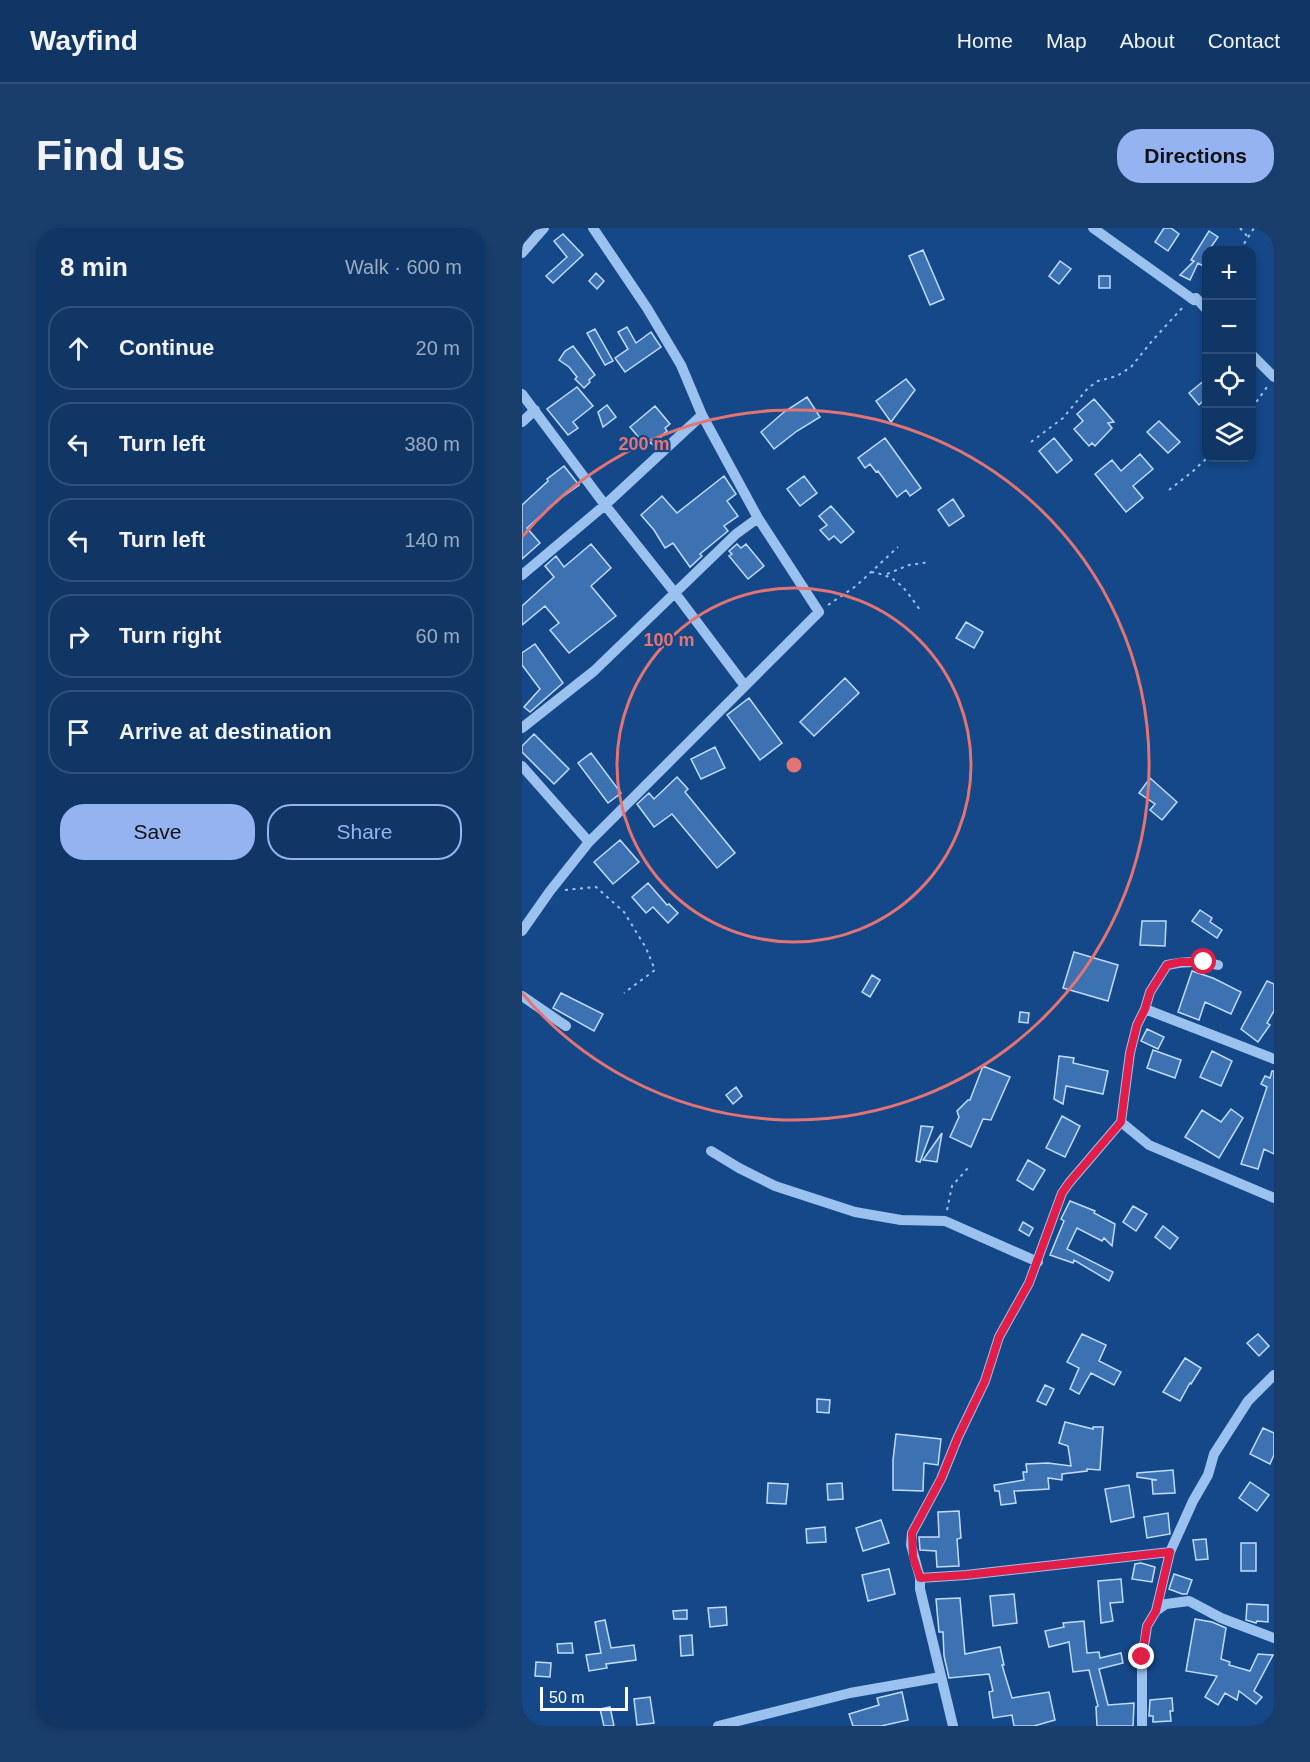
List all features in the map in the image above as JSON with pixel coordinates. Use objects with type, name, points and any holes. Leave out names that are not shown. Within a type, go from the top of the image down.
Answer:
[{"type":"street","points":[[522,253],[544,228]]},
{"type":"street","points":[[522,931],[589,842],[819,612],[758,518],[702,415],[681,365],[647,308],[593,228]]},
{"type":"street","points":[[1093,228],[1191,298],[1194,300],[1196,298],[1202,305]]},
{"type":"street","points":[[1256,360],[1274,377]]},
{"type":"street","points":[[522,394],[604,505],[675,593],[745,686]]},
{"type":"street","points":[[522,422],[535,410]]},
{"type":"street","points":[[522,575],[604,505],[702,415]]},
{"type":"street","points":[[522,728],[594,671],[736,534],[758,518]]},
{"type":"street","points":[[522,765],[589,842]]},
{"type":"street","points":[[953,1726],[920,1589],[920,1578],[913,1557],[912,1533],[941,1479],[985,1381],[999,1337],[1029,1283],[1062,1193],[1121,1122],[1130,1053],[1137,1025],[1150,992],[1167,965],[1180,962],[1204,962],[1218,966]]},
{"type":"street","points":[[522,996],[566,1026]]},
{"type":"street","points":[[1145,1009],[1274,1059]]},
{"type":"street","points":[[1121,1122],[1149,1145],[1274,1198]]},
{"type":"street","points":[[711,1151],[775,1186],[845,1209],[901,1220],[945,1221],[1038,1262]]},
{"type":"street","points":[[1142,1726],[1142,1657],[1147,1626],[1156,1611],[1170,1552],[1193,1501],[1208,1475],[1214,1454],[1248,1401],[1274,1375]]},
{"type":"street","points":[[920,1578],[1170,1552]]},
{"type":"street","points":[[1156,1611],[1166,1604],[1189,1601],[1221,1618],[1274,1638]]},
{"type":"street","points":[[718,1726],[850,1694],[941,1677]]},
{"type":"path","points":[[1240,228],[1248,237]]},
{"type":"path","points":[[1242,246],[1254,228]]},
{"type":"path","points":[[1031,442],[1063,418],[1088,388],[1098,381],[1117,376],[1131,368],[1166,324],[1191,298]]},
{"type":"path","points":[[1256,401],[1274,377]]},
{"type":"path","points":[[1169,490],[1203,462]]},
{"type":"path","points":[[819,612],[856,586],[898,547]]},
{"type":"path","points":[[871,572],[887,574],[909,565],[930,562]]},
{"type":"path","points":[[887,574],[905,589],[920,610]]},
{"type":"path","points":[[550,891],[596,887],[624,912],[646,948],[655,970],[624,993]]},
{"type":"path","points":[[945,1221],[952,1186],[968,1168]]},
{"type":"building","points":[[1164,228],[1171,228],[1179,234],[1168,251],[1155,242]]},
{"type":"building","points":[[1209,231],[1218,237],[1212,246],[1202,246],[1202,265],[1198,263],[1190,280],[1180,275],[1194,261],[1191,260]]},
{"type":"building","points":[[563,234],[583,255],[553,283],[546,276],[567,257],[554,241]]},
{"type":"building","points":[[923,250],[944,299],[930,305],[909,256]]},
{"type":"building","points":[[1060,261],[1071,269],[1059,284],[1049,276]]},
{"type":"building","points":[[596,273],[604,281],[597,289],[589,281]]},
{"type":"building","points":[[1099,276],[1110,276],[1110,288],[1099,288]]},
{"type":"building","points":[[627,327],[636,343],[651,332],[661,347],[625,372],[615,358],[628,349],[618,332]]},
{"type":"building","points":[[595,329],[613,361],[605,365],[587,333]]},
{"type":"building","points":[[573,346],[595,375],[584,388],[575,379],[577,377],[569,367],[559,360],[565,351]]},
{"type":"building","points":[[906,379],[915,390],[891,422],[876,401]]},
{"type":"building","points":[[1202,382],[1202,402],[1199,405],[1189,393]]},
{"type":"building","points":[[577,387],[593,406],[573,422],[578,428],[568,435],[547,409]]},
{"type":"building","points":[[807,397],[820,417],[774,449],[761,432],[784,412]]},
{"type":"building","points":[[1094,399],[1114,422],[1108,423],[1112,428],[1095,446],[1092,443],[1089,446],[1074,429],[1083,421],[1077,414]]},
{"type":"building","points":[[607,405],[616,417],[603,427],[598,412]]},
{"type":"building","points":[[655,406],[670,424],[665,428],[667,431],[661,439],[653,445],[650,442],[646,446],[630,427]]},
{"type":"building","points":[[1159,421],[1180,442],[1168,453],[1147,432]]},
{"type":"building","points":[[885,438],[921,488],[910,496],[906,490],[897,497],[878,471],[876,472],[870,464],[865,468],[858,458]]},
{"type":"building","points":[[1054,438],[1072,460],[1057,473],[1039,451]]},
{"type":"building","points":[[1140,454],[1153,469],[1133,486],[1143,498],[1126,512],[1095,474],[1112,460],[1121,471]]},
{"type":"building","points":[[564,466],[579,485],[527,528],[540,543],[522,559],[522,505],[548,481],[547,479]]},
{"type":"building","points":[[724,476],[736,494],[727,501],[738,516],[724,526],[728,531],[700,554],[702,556],[690,567],[673,543],[665,548],[641,515],[662,496],[677,513]]},
{"type":"building","points":[[804,476],[817,493],[800,506],[787,489]]},
{"type":"building","points":[[953,499],[964,516],[949,526],[938,510]]},
{"type":"building","points":[[831,506],[854,532],[841,543],[834,536],[829,540],[820,530],[827,525],[819,516]]},
{"type":"building","points":[[591,544],[611,568],[591,586],[616,616],[569,653],[550,630],[559,623],[545,606],[522,625],[522,606],[554,577],[545,566],[556,556],[564,567]]},
{"type":"building","points":[[737,544],[741,548],[746,544],[764,566],[748,579],[729,556],[732,554],[729,551]]},
{"type":"building","points":[[966,622],[983,632],[974,648],[956,638]]},
{"type":"building","points":[[535,644],[563,683],[530,712],[524,707],[540,689],[522,665],[522,653]]},
{"type":"building","points":[[845,678],[859,693],[814,736],[800,722]]},
{"type":"building","points":[[749,698],[782,743],[760,760],[727,715]]},
{"type":"building","points":[[534,734],[569,769],[554,784],[522,752],[522,746]]},
{"type":"building","points":[[715,747],[725,768],[701,779],[691,759]]},
{"type":"building","points":[[591,753],[621,793],[608,803],[578,763]]},
{"type":"building","points":[[677,777],[688,789],[685,792],[735,853],[717,868],[672,814],[654,827],[637,804],[649,793],[654,799]]},
{"type":"building","points":[[1150,778],[1177,802],[1162,820],[1150,810],[1155,804],[1139,793]]},
{"type":"building","points":[[620,840],[639,862],[613,884],[594,862]]},
{"type":"building","points":[[648,883],[667,905],[669,904],[678,913],[668,923],[653,907],[646,913],[632,897]]},
{"type":"building","points":[[1200,910],[1212,918],[1210,922],[1222,930],[1217,938],[1192,921]]},
{"type":"building","points":[[1142,921],[1166,921],[1165,946],[1140,945]]},
{"type":"building","points":[[1074,952],[1118,965],[1108,1001],[1063,988]]},
{"type":"building","points":[[1192,971],[1213,978],[1241,992],[1231,1014],[1205,1002],[1199,1020],[1178,1012]]},
{"type":"building","points":[[872,975],[880,980],[870,997],[862,992]]},
{"type":"building","points":[[1267,981],[1274,984],[1274,1011],[1267,1023],[1270,1025],[1258,1042],[1241,1029]]},
{"type":"building","points":[[561,993],[603,1014],[594,1031],[553,1008]]},
{"type":"building","points":[[1020,1012],[1029,1013],[1028,1023],[1019,1022]]},
{"type":"building","points":[[1147,1029],[1164,1037],[1158,1049],[1141,1041]]},
{"type":"building","points":[[1153,1050],[1181,1060],[1175,1078],[1147,1068]]},
{"type":"building","points":[[1212,1051],[1232,1061],[1221,1086],[1200,1077]]},
{"type":"building","points":[[1059,1056],[1074,1058],[1073,1063],[1108,1071],[1103,1094],[1066,1086],[1063,1104],[1054,1099]]},
{"type":"building","points":[[983,1066],[1010,1077],[991,1120],[983,1119],[971,1147],[950,1137],[959,1117],[957,1111],[970,1100]]},
{"type":"building","points":[[1274,1071],[1274,1154],[1264,1149],[1258,1169],[1241,1164],[1267,1087],[1261,1084],[1265,1076],[1270,1078]]},
{"type":"building","points":[[736,1087],[742,1096],[733,1104],[726,1095]]},
{"type":"building","points":[[1231,1109],[1243,1118],[1219,1158],[1185,1137],[1202,1110],[1221,1122]]},
{"type":"building","points":[[1062,1116],[1080,1126],[1065,1157],[1046,1148]]},
{"type":"building","points":[[921,1126],[933,1127],[920,1162],[916,1161]]},
{"type":"building","points":[[942,1133],[937,1162],[923,1160]]},
{"type":"building","points":[[1028,1160],[1045,1170],[1033,1190],[1017,1180]]},
{"type":"building","points":[[1070,1201],[1095,1211],[1094,1213],[1115,1224],[1112,1246],[1104,1238],[1102,1241],[1077,1228],[1067,1249],[1113,1272],[1109,1281],[1074,1260],[1073,1263],[1050,1255],[1064,1221],[1061,1219]]},
{"type":"building","points":[[1133,1206],[1147,1214],[1136,1231],[1123,1222]]},
{"type":"building","points":[[1023,1222],[1033,1228],[1029,1236],[1019,1230]]},
{"type":"building","points":[[1163,1226],[1178,1238],[1170,1249],[1155,1237]]},
{"type":"building","points":[[1082,1334],[1106,1345],[1099,1361],[1121,1372],[1114,1385],[1091,1373],[1079,1394],[1070,1389],[1079,1368],[1067,1362]]},
{"type":"building","points":[[1258,1334],[1269,1346],[1259,1356],[1247,1343]]},
{"type":"building","points":[[1185,1358],[1201,1368],[1180,1401],[1163,1392]]},
{"type":"building","points":[[1045,1385],[1054,1389],[1046,1405],[1037,1401]]},
{"type":"building","points":[[817,1399],[830,1400],[829,1413],[817,1412]]},
{"type":"building","points":[[1065,1422],[1093,1429],[1093,1427],[1103,1427],[1100,1470],[1087,1469],[1087,1471],[1062,1474],[1062,1480],[1048,1478],[1049,1489],[1014,1491],[1016,1503],[1001,1505],[999,1491],[995,1491],[994,1485],[1024,1480],[1023,1472],[1027,1472],[1026,1464],[1048,1463],[1071,1466],[1068,1446],[1059,1443]]},
{"type":"building","points":[[1263,1428],[1274,1433],[1274,1455],[1270,1464],[1250,1454]]},
{"type":"building","points":[[896,1434],[941,1439],[938,1465],[924,1463],[923,1491],[893,1490]]},
{"type":"building","points":[[1173,1470],[1175,1493],[1153,1494],[1152,1480],[1157,1480],[1137,1477],[1137,1473]]},
{"type":"building","points":[[1250,1482],[1269,1495],[1257,1511],[1239,1498]]},
{"type":"building","points":[[768,1483],[788,1484],[786,1504],[767,1503]]},
{"type":"building","points":[[842,1483],[843,1499],[828,1500],[827,1484]]},
{"type":"building","points":[[1129,1485],[1134,1517],[1111,1522],[1105,1489]]},
{"type":"building","points":[[959,1511],[961,1538],[957,1539],[959,1566],[937,1567],[936,1551],[920,1550],[919,1537],[939,1537],[938,1512]]},
{"type":"building","points":[[1168,1513],[1170,1534],[1147,1538],[1144,1517]]},
{"type":"building","points":[[881,1520],[889,1543],[863,1551],[856,1528]]},
{"type":"building","points":[[825,1527],[826,1542],[807,1543],[806,1529]]},
{"type":"building","points":[[1206,1539],[1208,1559],[1196,1560],[1193,1540]]},
{"type":"building","points":[[1241,1543],[1256,1543],[1256,1571],[1241,1571]]},
{"type":"building","points":[[1141,1563],[1155,1567],[1152,1582],[1132,1579],[1135,1564]]},
{"type":"building","points":[[889,1569],[895,1594],[868,1601],[862,1575]]},
{"type":"building","points":[[1174,1574],[1192,1580],[1187,1594],[1169,1589]]},
{"type":"building","points":[[1121,1579],[1123,1602],[1110,1603],[1113,1621],[1101,1623],[1098,1581]]},
{"type":"building","points":[[1014,1594],[1017,1623],[993,1626],[990,1596]]},
{"type":"building","points":[[960,1598],[965,1654],[1000,1647],[1004,1665],[1002,1665],[1012,1698],[1049,1692],[1055,1720],[1034,1726],[1014,1726],[1012,1715],[993,1718],[989,1692],[993,1691],[989,1674],[949,1678],[944,1656],[943,1632],[939,1632],[936,1599]]},
{"type":"building","points":[[1247,1604],[1268,1605],[1268,1622],[1257,1621],[1256,1623],[1246,1620]]},
{"type":"building","points":[[726,1607],[727,1625],[710,1627],[708,1608]]},
{"type":"building","points":[[687,1610],[687,1619],[674,1619],[673,1611]]},
{"type":"building","points":[[1195,1619],[1212,1622],[1226,1628],[1221,1659],[1230,1662],[1229,1665],[1250,1671],[1258,1654],[1273,1655],[1254,1691],[1262,1697],[1256,1704],[1239,1691],[1237,1700],[1225,1693],[1218,1705],[1205,1697],[1217,1676],[1186,1671]]},
{"type":"building","points":[[605,1620],[611,1648],[634,1645],[636,1660],[606,1664],[607,1668],[589,1671],[586,1655],[601,1653],[595,1622]]},
{"type":"building","points":[[1084,1621],[1087,1653],[1099,1652],[1100,1658],[1121,1653],[1123,1663],[1099,1669],[1108,1705],[1134,1703],[1133,1726],[1097,1726],[1096,1707],[1098,1706],[1089,1670],[1073,1672],[1069,1642],[1049,1647],[1045,1631],[1064,1627],[1063,1623]]},
{"type":"building","points":[[692,1635],[693,1655],[681,1656],[680,1636]]},
{"type":"building","points":[[572,1643],[573,1653],[558,1653],[557,1644]]},
{"type":"building","points":[[536,1662],[551,1663],[550,1677],[535,1676]]},
{"type":"building","points":[[902,1692],[908,1720],[881,1726],[853,1726],[849,1714],[879,1705],[877,1698]]},
{"type":"building","points":[[650,1697],[654,1723],[637,1725],[634,1699]]},
{"type":"building","points":[[1172,1698],[1171,1721],[1153,1722],[1153,1716],[1149,1716],[1150,1700]]},
{"type":"building","points":[[610,1707],[614,1726],[604,1726],[600,1709]]},
{"type":"route","points":[[1142,1657],[1147,1626],[1156,1611],[1170,1552],[920,1578],[913,1557],[912,1533],[941,1479],[985,1381],[999,1337],[1029,1283],[1062,1193],[1121,1122],[1130,1053],[1137,1025],[1150,992],[1167,965],[1180,962],[1204,962]]}]
